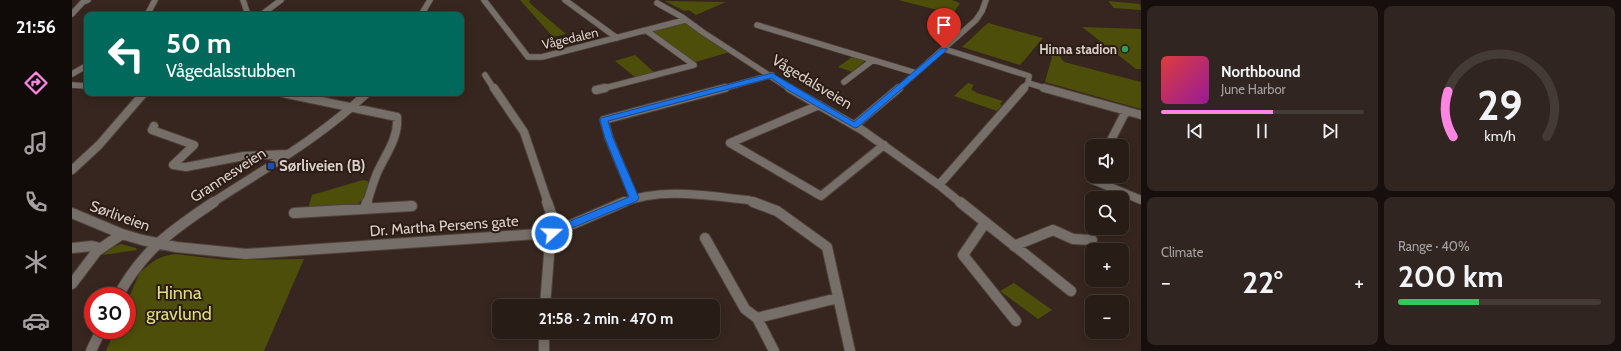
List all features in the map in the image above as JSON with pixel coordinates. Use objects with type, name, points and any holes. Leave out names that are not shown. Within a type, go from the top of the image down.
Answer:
[{"type":"street","points":[[72,14],[83,2],[88,0]]},
{"type":"street","points":[[149,12],[155,0]]},
{"type":"street","points":[[243,0],[247,12]]},
{"type":"street","points":[[266,12],[281,0]]},
{"type":"street","points":[[423,12],[430,0]]},
{"type":"street","name":"Vågedalen","points":[[484,0],[528,57],[542,57],[685,20]]},
{"type":"street","points":[[565,0],[618,38]]},
{"type":"street","points":[[855,125],[976,20],[982,11],[986,0]]},
{"type":"street","name":"Vågedalsveien","points":[[656,3],[682,17],[772,75],[791,89],[855,125],[884,145],[939,185],[1071,291]]},
{"type":"street","points":[[757,25],[916,73]]},
{"type":"street","points":[[596,90],[694,66],[647,31]]},
{"type":"street","points":[[939,185],[1028,83],[1029,76],[944,49]]},
{"type":"street","points":[[844,82],[873,60]]},
{"type":"street","points":[[72,74],[84,67]]},
{"type":"street","points":[[485,75],[524,132],[552,216],[552,233],[545,299]]},
{"type":"street","points":[[634,198],[609,138],[604,120],[772,75]]},
{"type":"street","points":[[1028,83],[1141,115]]},
{"type":"street","points":[[72,85],[84,86]]},
{"type":"street","points":[[72,170],[99,145],[141,96]]},
{"type":"street","points":[[302,96],[397,117],[398,122],[389,151],[383,158],[375,176],[365,208]]},
{"type":"street","name":"Grannesveien","points":[[123,287],[133,270],[158,244],[180,226],[318,134],[365,96]]},
{"type":"street","points":[[819,105],[730,143],[821,196],[884,145]]},
{"type":"street","points":[[1112,139],[1126,111]]},
{"type":"street","points":[[154,126],[152,130],[158,133],[194,145],[173,166],[186,167],[244,156],[288,154]]},
{"type":"street","points":[[1098,183],[1141,200]]},
{"type":"street","name":"Dr. Martha Persens gate","points":[[158,244],[246,254],[552,233],[641,196],[680,194],[742,199],[777,211],[827,247],[850,351]]},
{"type":"street","points":[[294,213],[412,206]]},
{"type":"street","name":"Sørliveien","points":[[72,213],[122,234],[158,244]]},
{"type":"street","points":[[985,223],[963,254],[1016,321]]},
{"type":"street","points":[[1014,246],[1053,230],[1072,239],[1092,240]]},
{"type":"street","points":[[72,284],[100,248],[122,234]]},
{"type":"street","points":[[704,238],[746,310],[757,318],[774,351]]},
{"type":"street","points":[[72,248],[92,246],[100,248]]},
{"type":"street","points":[[757,318],[838,298]]},
{"type":"street","points":[[91,351],[97,339]]},
{"type":"street","points":[[544,339],[544,351]]},
{"type":"green space","points":[[520,0],[530,0],[529,2],[533,6],[566,34],[553,37]]},
{"type":"green space","points":[[898,0],[952,0],[960,3],[953,14]]},
{"type":"green space","points":[[665,1],[726,2],[696,15],[689,10],[684,11]]},
{"type":"green space","points":[[1108,1],[1140,4],[1141,10],[1114,8]]},
{"type":"green space","points":[[684,23],[730,52],[692,63],[655,34],[655,30]]},
{"type":"green space","points":[[988,23],[1043,38],[1020,65],[962,47]]},
{"type":"green space","name":"Hinna stadion","points":[[1082,27],[1141,29],[1141,69],[1136,69]]},
{"type":"green space","points":[[1049,54],[1058,54],[1064,62],[1141,82],[1141,109],[1045,82],[1052,57]]},
{"type":"green space","points":[[635,55],[655,73],[636,78],[615,61]]},
{"type":"green space","points":[[852,57],[865,61],[852,72],[838,67]]},
{"type":"green space","points":[[968,83],[974,85],[971,89],[977,93],[1003,101],[1000,104],[1002,105],[997,111],[954,96]]},
{"type":"green space","points":[[363,180],[368,181],[368,189],[366,196],[357,204],[308,209],[312,195]]},
{"type":"green space","points":[[121,244],[136,248],[137,250],[103,255],[109,249]]},
{"type":"green space","name":"Hinna gravlund","points":[[175,254],[226,260],[304,259],[264,351],[106,351],[111,339],[136,339],[136,287],[134,287],[140,272],[155,260]]},
{"type":"green space","points":[[1014,283],[1052,310],[1038,319],[1000,291]]},
{"type":"place","name":"Hinna stadion","points":[[1125,49]]},
{"type":"place","name":"Sørliveien (B)","points":[[271,166]]},
{"type":"route","points":[[552,233],[634,198],[609,138],[604,120],[772,75],[791,89],[855,125],[944,49]]}]
